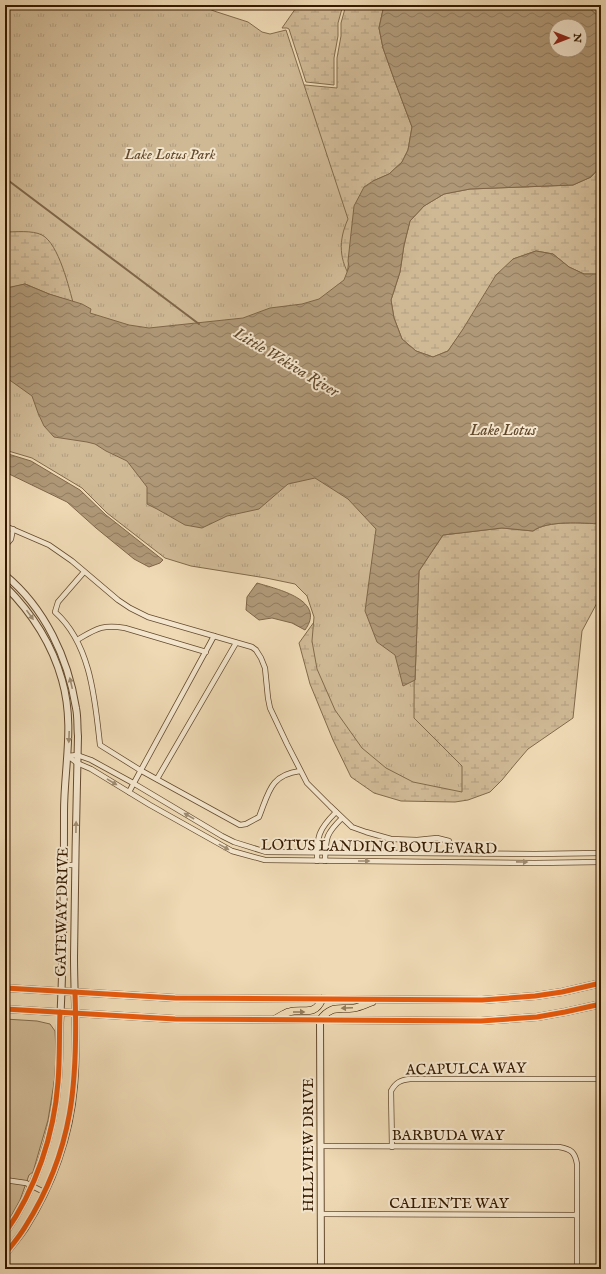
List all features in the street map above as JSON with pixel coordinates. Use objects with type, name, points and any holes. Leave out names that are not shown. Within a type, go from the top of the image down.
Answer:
[{"type":"main road","points":[[5,988],[175,998],[482,1000],[509,999],[562,992],[601,983]]},
{"type":"main road","points":[[273,1020],[290,1012],[307,1012],[313,1010],[319,1005],[322,999]]},
{"type":"main road","points":[[320,1020],[330,1010],[338,1008],[355,1008],[378,1000]]},
{"type":"main road","points":[[5,1009],[175,1019],[481,1021],[510,1020],[565,1012],[601,1004]]},
{"type":"street","points":[[5,526],[49,545],[72,561],[118,600],[148,617],[252,647],[256,650],[265,668],[270,708],[300,771],[307,783],[352,827],[390,839],[417,840],[437,838],[449,841]]},
{"type":"street","points":[[5,546],[11,539],[13,529]]},
{"type":"street","points":[[84,572],[58,602],[55,612],[68,625],[76,640],[90,676],[100,745],[140,770],[240,825],[246,824],[259,817],[272,785],[276,780],[287,774],[300,771]]},
{"type":"street","name":"GATEWAY DRIVE","points":[[5,575],[39,613],[52,634],[61,653],[70,680],[76,710],[77,755],[75,865],[76,1067],[72,1102],[67,1132],[57,1162],[44,1192],[25,1228],[5,1254]]},
{"type":"street","name":"GATEWAY DRIVE","points":[[5,586],[30,615],[53,653],[63,681],[69,725],[65,783],[62,991],[58,1080],[55,1105],[44,1153],[32,1186],[14,1220],[5,1233]]},
{"type":"street","points":[[76,640],[102,627],[112,626],[125,628],[206,652]]},
{"type":"street","points":[[129,792],[214,636]]},
{"type":"street","points":[[157,779],[236,643]]},
{"type":"street","name":"LOTUS LANDING BOULEVARD","points":[[68,756],[77,755],[91,760],[234,842],[266,852],[601,853]]},
{"type":"street","name":"LOTUS LANDING BOULEVARD","points":[[68,756],[77,763],[91,769],[150,805],[232,851],[265,860],[535,863],[601,862]]},
{"type":"street","points":[[317,861],[317,841],[319,835],[327,821],[336,812]]},
{"type":"street","points":[[325,861],[326,837],[330,829],[342,818]]},
{"type":"street","points":[[319,835],[326,837]]},
{"type":"street","points":[[64,865],[75,865]]},
{"type":"street","name":"HILLVIEW DRIVE","points":[[320,1020],[322,1146],[321,1269]]},
{"type":"street","name":"ACAPULCA WAY","points":[[392,1147],[391,1091],[395,1084],[402,1080],[601,1079]]},
{"type":"street","name":"BARBUDA WAY","points":[[322,1146],[559,1147],[568,1149],[573,1152],[577,1164],[576,1215]]},
{"type":"street","points":[[5,1180],[22,1182],[44,1192]]},
{"type":"street","name":"CALIENTE WAY","points":[[321,1214],[576,1215]]},
{"type":"street","points":[[576,1215],[577,1269]]},
{"type":"green space","points":[[5,5],[294,84],[337,88],[337,58],[341,36],[341,23],[346,5],[384,5],[379,28],[383,48],[412,127],[408,150],[402,162],[389,174],[373,181],[351,243],[347,275],[149,328],[49,294],[25,284],[5,289]]},
{"type":"green space","name":"Lake Lotus Park","points":[[5,5],[200,5],[248,22],[262,32],[270,34],[286,30],[348,219],[341,243],[341,250],[344,265],[352,280],[341,301],[601,478],[415,479],[414,718],[462,766],[462,792],[413,782],[386,768],[362,748],[335,710],[317,669],[312,641],[314,617],[307,596],[295,584],[191,566],[165,558],[107,513],[82,488],[32,458],[5,450],[5,306],[74,306],[62,267],[53,247],[48,240],[42,235],[34,232],[5,232]]},
{"type":"green space","points":[[298,5],[343,5],[338,23],[338,36],[334,58],[334,85],[306,82],[289,29],[282,28]]},
{"type":"green space","points":[[586,5],[601,5],[601,19]]},
{"type":"green space","points":[[601,166],[601,273],[584,274],[569,267],[553,254],[536,251],[513,259],[448,351],[433,357],[416,351],[402,339],[394,318],[391,300],[400,272],[404,245],[410,221],[424,206],[444,194],[470,189],[573,185],[591,177]]},
{"type":"green space","points":[[127,461],[147,487],[147,504],[185,525],[202,528],[227,516],[259,509],[288,484],[316,478],[348,499],[376,529],[365,611],[377,642],[395,655],[403,686],[415,680],[419,571],[443,535],[502,528],[533,531],[547,525],[566,523],[601,524],[601,600],[598,601],[582,631],[573,718],[528,749],[490,792],[468,800],[455,802],[401,801],[374,793],[351,777],[333,740],[310,684],[299,643],[324,608],[325,585],[319,549],[307,547],[210,553],[170,546],[148,522]]},
{"type":"green space","points":[[5,1019],[37,1021],[50,1024],[55,1031],[56,1051],[55,1077],[48,1120],[33,1172],[29,1175],[20,1200],[5,1227]]},
{"type":"water","name":"Lake Lotus","points":[[384,5],[586,5],[601,19],[601,166],[591,177],[573,185],[470,189],[444,194],[424,206],[410,221],[404,245],[400,272],[391,300],[394,318],[402,339],[416,351],[433,357],[448,351],[496,275],[513,259],[536,251],[553,254],[569,267],[584,274],[601,273],[601,524],[566,523],[547,525],[533,531],[502,528],[443,535],[419,571],[415,680],[403,686],[395,655],[377,642],[365,611],[376,529],[348,499],[315,478],[288,484],[259,509],[227,516],[202,528],[185,525],[147,504],[147,487],[127,461],[95,444],[54,437],[44,426],[32,396],[5,377],[6,288],[25,284],[49,294],[82,304],[91,309],[90,313],[129,325],[149,328],[243,318],[270,308],[302,304],[319,299],[344,280],[349,267],[348,261],[354,206],[364,187],[389,174],[402,162],[408,150],[412,127],[383,48],[379,28]]},
{"type":"water","points":[[5,453],[31,461],[80,490],[106,515],[163,560],[160,563],[149,567],[134,559],[67,502],[5,472]]},
{"type":"water","points":[[257,583],[287,593],[305,604],[310,611],[310,620],[305,630],[292,623],[272,618],[259,620],[246,610],[247,597]]},
{"type":"waterway","name":"Little Wekiva River","points":[[5,178],[199,324]]},
{"type":"cycle path","points":[[5,988],[175,998],[482,1000],[535,996],[562,992],[601,983]]},
{"type":"cycle path","points":[[5,1254],[23,1231],[41,1198],[54,1170],[63,1142],[70,1114],[73,1085],[76,1024],[75,992]]},
{"type":"cycle path","points":[[5,1009],[175,1019],[481,1021],[537,1017],[601,1004]]},
{"type":"cycle path","points":[[5,1233],[26,1198],[42,1161],[48,1141],[56,1102],[58,1082],[60,1012]]}]
